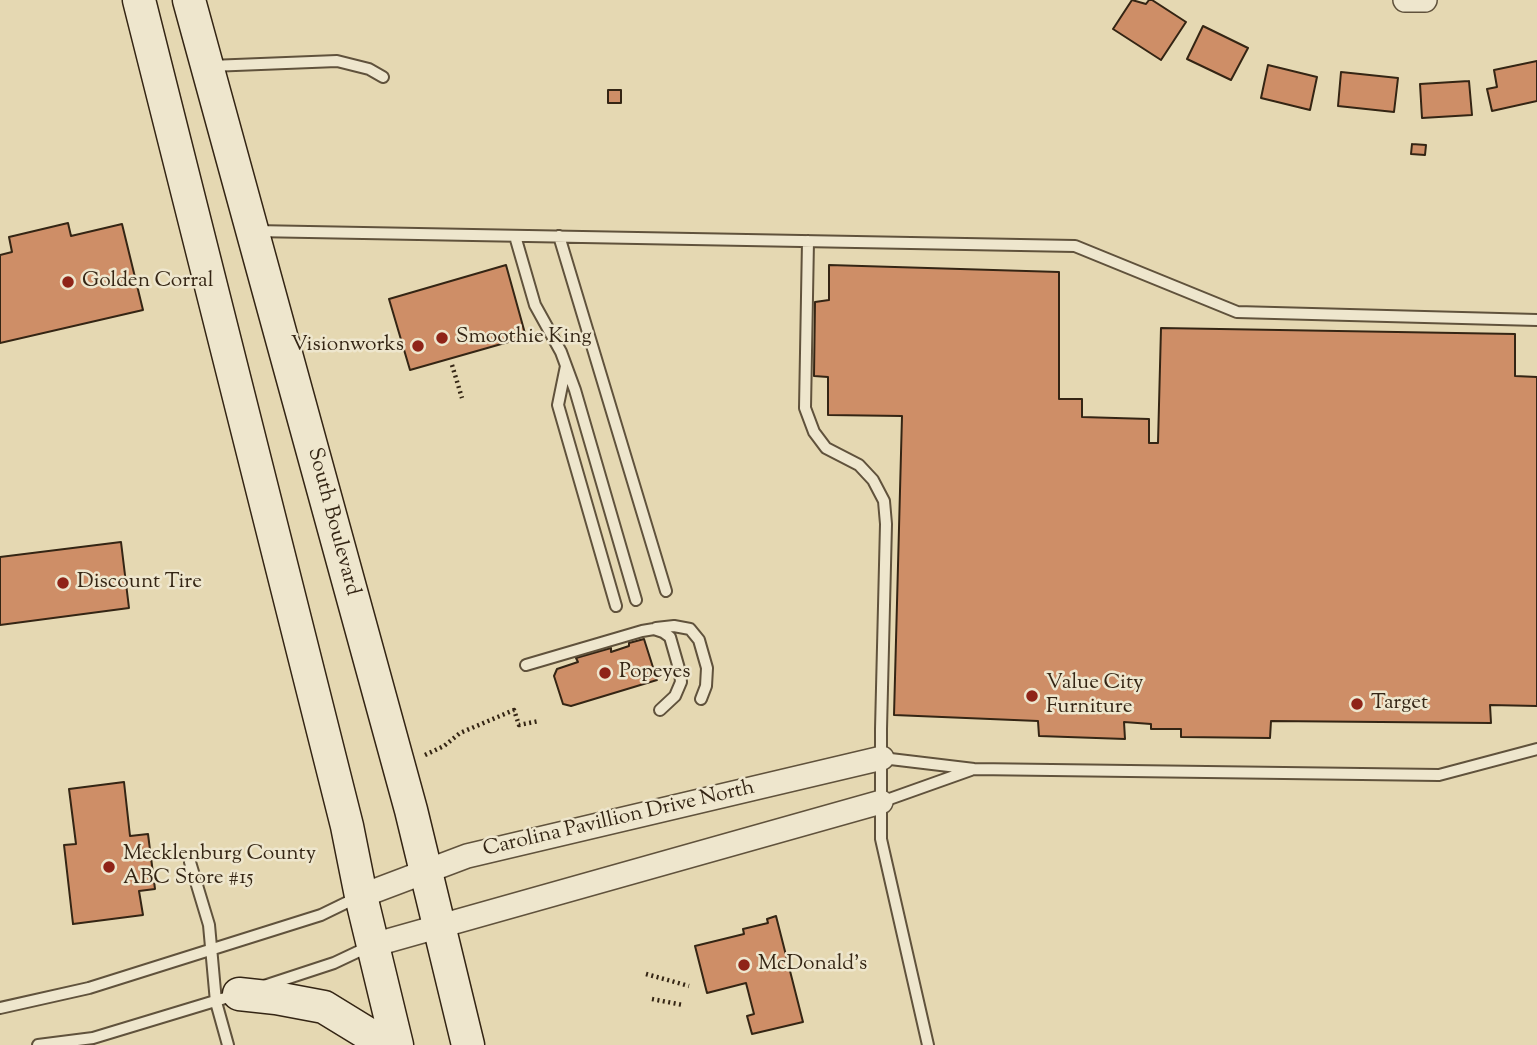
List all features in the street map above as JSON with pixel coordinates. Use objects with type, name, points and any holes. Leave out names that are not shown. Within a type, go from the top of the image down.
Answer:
[{"type":"main road","points":[[139,0],[341,799],[397,1045]]},
{"type":"main road","name":"South Boulevard","points":[[189,0],[426,871],[468,1045]]},
{"type":"main road","points":[[228,998],[276,998],[324,1007],[348,1020],[380,1045]]},
{"type":"street","points":[[1405,0],[1424,0]]},
{"type":"street","name":"Carolina Pavillion Drive North","points":[[361,896],[467,856],[882,758]]},
{"type":"street","points":[[373,945],[881,802]]},
{"type":"lane","points":[[207,66],[337,61],[369,69],[383,76]]},
{"type":"lane","points":[[252,231],[1075,246],[1237,312],[1537,320]]},
{"type":"lane","points":[[515,236],[535,305],[566,366],[636,600]]},
{"type":"lane","points":[[559,236],[666,591]]},
{"type":"lane","points":[[808,241],[805,408],[814,432],[826,448],[859,465],[873,480],[884,501],[886,524],[881,839],[928,1045]]},
{"type":"lane","points":[[566,366],[558,405],[616,606]]},
{"type":"lane","points":[[642,631],[674,626],[690,629],[699,640],[707,668],[706,686],[701,699]]},
{"type":"lane","points":[[526,664],[654,629],[670,637],[681,682],[676,696],[660,710]]},
{"type":"lane","points":[[882,758],[974,769],[1439,775],[1537,749]]},
{"type":"lane","points":[[881,802],[974,769]]},
{"type":"lane","points":[[190,862],[209,925],[211,950],[228,998],[228,1045]]},
{"type":"lane","points":[[0,1008],[89,988],[321,915],[361,896]]},
{"type":"lane","points":[[38,1045],[93,1038],[228,998],[334,962],[373,945]]},
{"type":"path","points":[[452,365],[462,398]]},
{"type":"path","points":[[424,755],[444,747],[460,733],[514,710],[519,725],[539,721]]},
{"type":"path","points":[[646,974],[689,986]]},
{"type":"path","points":[[652,999],[683,1005]]},
{"type":"building","points":[[1132,0],[1146,4],[1152,0],[1186,22],[1161,60],[1113,29]]},
{"type":"building","points":[[1203,26],[1248,48],[1231,80],[1187,59]]},
{"type":"building","points":[[1537,61],[1537,101],[1492,111],[1487,89],[1497,87],[1494,70]]},
{"type":"building","points":[[1268,65],[1317,77],[1310,110],[1261,98]]},
{"type":"building","points":[[1341,72],[1398,78],[1394,112],[1338,106]]},
{"type":"building","points":[[1469,81],[1472,115],[1422,118],[1420,84]]},
{"type":"building","points":[[608,90],[621,90],[621,103],[608,103]]},
{"type":"building","points":[[1412,144],[1426,145],[1425,155],[1411,154]]},
{"type":"building","name":"Golden Corral","points":[[68,223],[71,236],[122,224],[143,310],[0,343],[0,255],[12,252],[9,237]]},
{"type":"building","points":[[506,265],[526,337],[410,370],[389,299]]},
{"type":"building","points":[[829,265],[1059,272],[1059,399],[1082,399],[1082,417],[1149,419],[1149,443],[1158,443],[1161,328],[1515,334],[1515,376],[1537,377],[1537,706],[1490,705],[1491,723],[1271,721],[1270,738],[1181,737],[1181,729],[1151,729],[1151,724],[1124,722],[1125,739],[1039,736],[1038,721],[894,715],[902,416],[828,415],[828,377],[814,376],[815,302],[829,300]]},
{"type":"building","name":"Discount Tire","points":[[121,542],[129,608],[0,625],[0,557]]},
{"type":"building","name":"Popeyes","points":[[644,639],[657,680],[571,706],[563,704],[554,676],[557,669],[578,662],[576,658],[611,648],[611,652]]},
{"type":"building","name":"Mecklenburg County ABC Store #15","points":[[124,782],[130,836],[148,834],[155,889],[139,891],[143,915],[73,924],[64,845],[76,844],[69,789]]},
{"type":"building","name":"McDonald's","points":[[776,916],[803,1022],[752,1034],[747,1016],[754,1014],[746,983],[707,993],[695,946],[744,934],[743,929],[768,923],[767,919]]},
{"type":"place","name":"Golden Corral","points":[[68,282]]},
{"type":"place","name":"Smoothie King","points":[[442,338]]},
{"type":"place","name":"Visionworks","points":[[418,346]]},
{"type":"place","name":"Discount Tire","points":[[63,583]]},
{"type":"place","name":"Popeyes","points":[[605,673]]},
{"type":"place","name":"Value City Furniture","points":[[1032,696]]},
{"type":"place","name":"Target","points":[[1357,704]]},
{"type":"place","name":"Mecklenburg County ABC Store #15","points":[[109,867]]},
{"type":"place","name":"McDonald's","points":[[744,965]]}]
